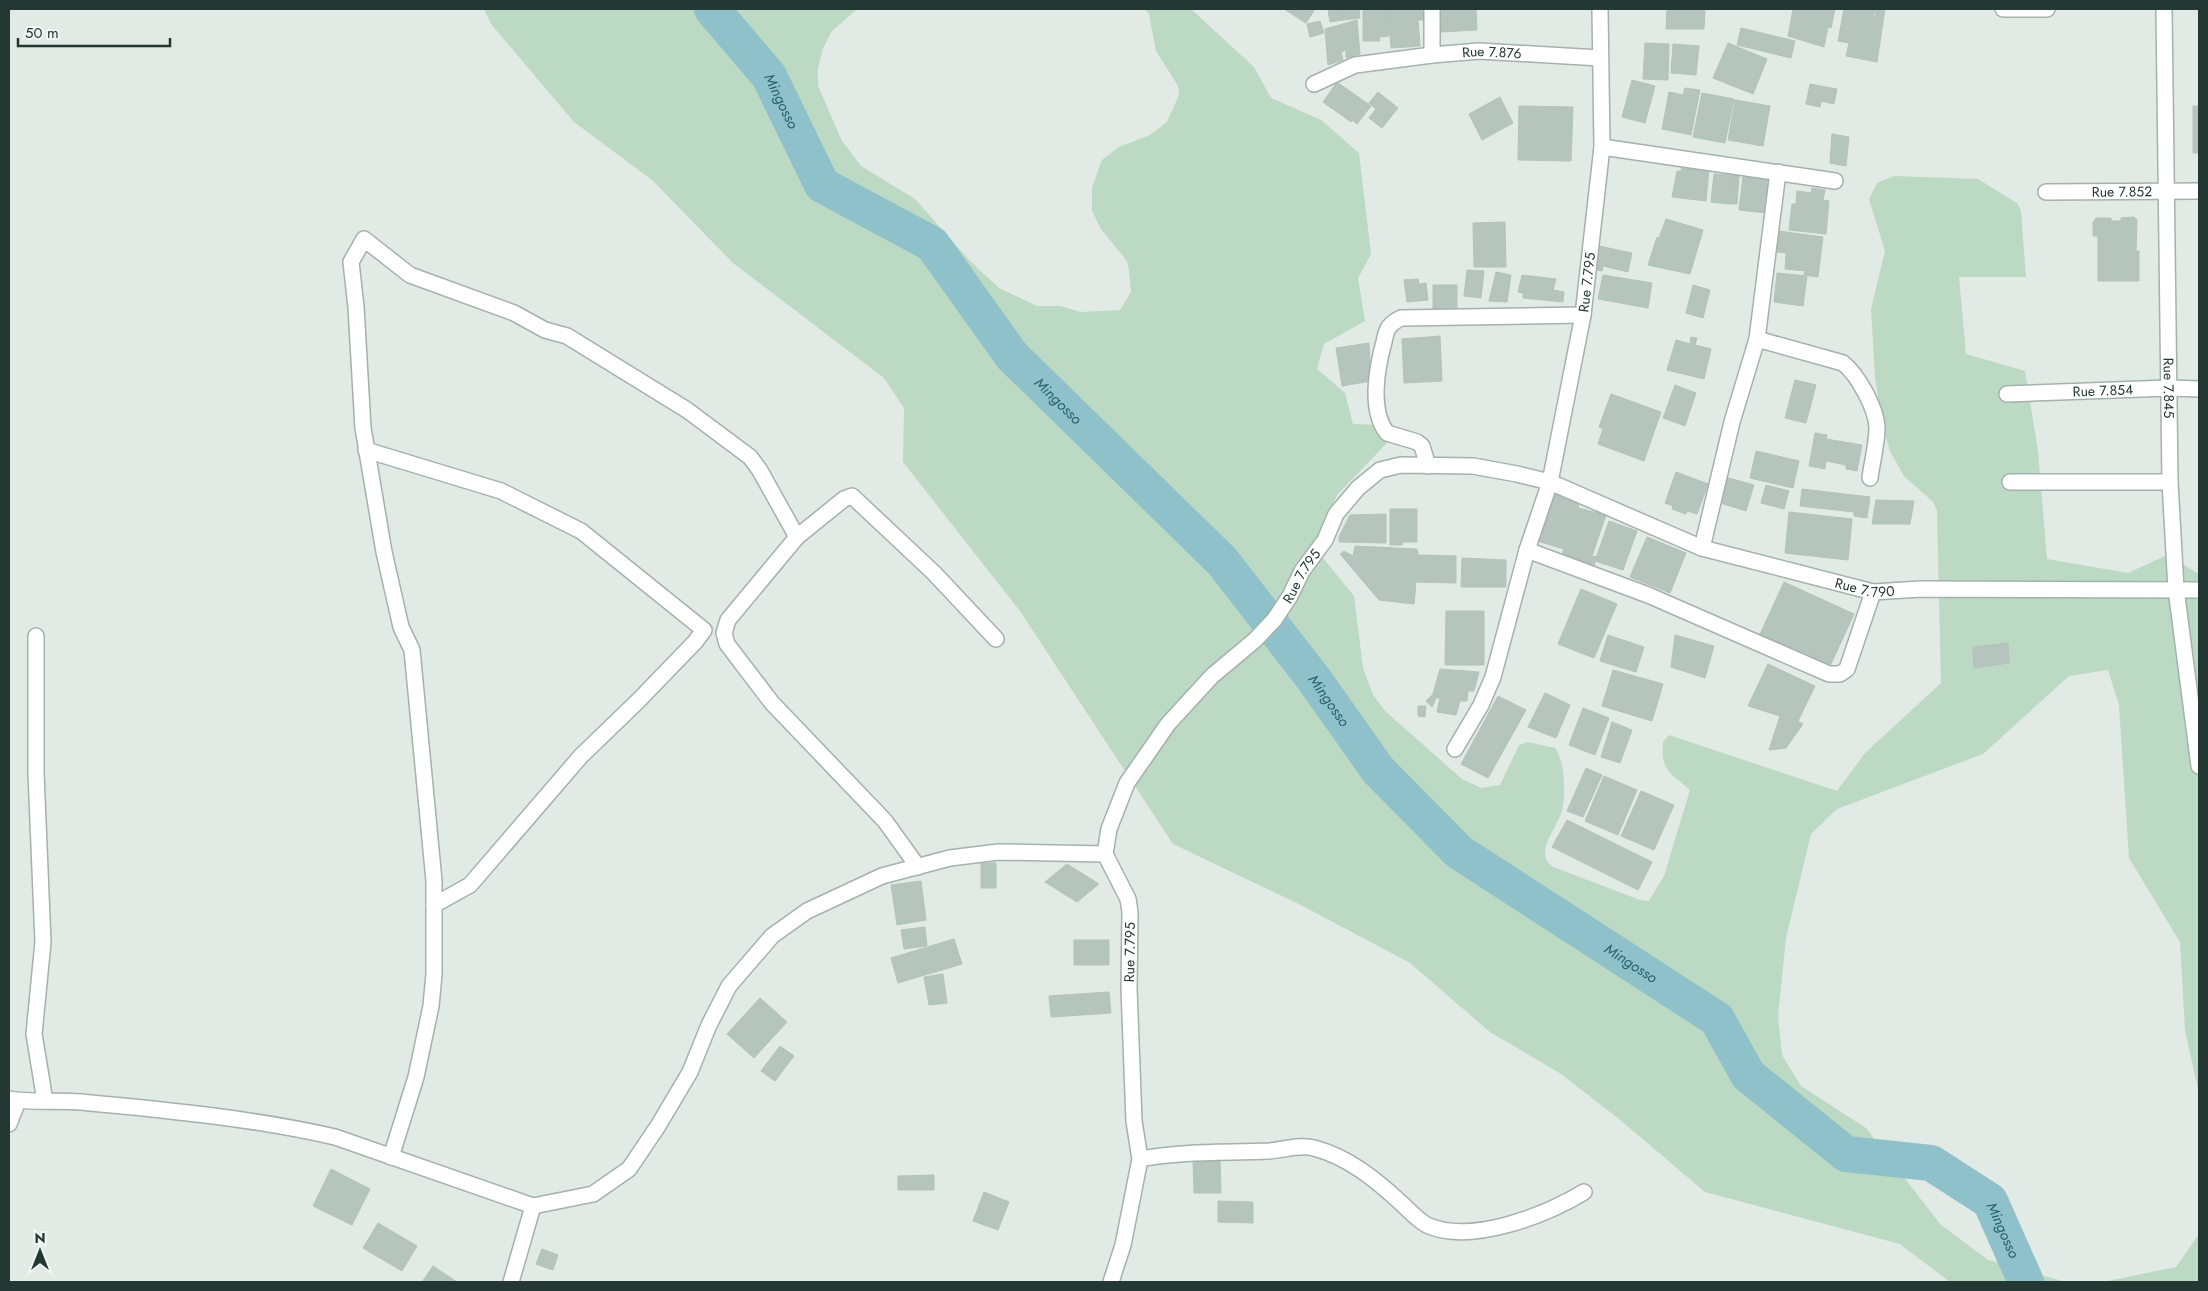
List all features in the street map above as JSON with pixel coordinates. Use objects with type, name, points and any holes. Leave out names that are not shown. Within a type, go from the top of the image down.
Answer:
[{"type":"street","points":[[1432,9],[1432,55]]},
{"type":"street","name":"Rue 7.795","points":[[1112,1282],[1125,1238],[1140,1159],[1134,1121],[1129,988],[1130,912],[1128,900],[1106,854],[1109,829],[1118,802],[1138,768],[1168,724],[1212,676],[1255,640],[1274,620],[1290,596],[1302,571],[1325,540],[1336,514],[1358,488],[1380,470],[1401,465],[1473,466],[1550,482],[1583,315],[1602,147],[1600,9]]},
{"type":"street","points":[[2003,10],[2047,9]]},
{"type":"street","name":"Rue 7.845","points":[[2164,9],[2170,482],[2176,589],[2199,766]]},
{"type":"street","name":"Rue 7.876","points":[[1314,84],[1355,65],[1432,55],[1479,51],[1600,58]]},
{"type":"street","points":[[1602,147],[1835,181]]},
{"type":"street","points":[[1702,548],[1732,422],[1757,339],[1778,172]]},
{"type":"street","name":"Rue 7.852","points":[[2046,192],[2199,191]]},
{"type":"street","points":[[391,1158],[416,1077],[431,1006],[434,974],[434,880],[412,650],[401,627],[384,552],[363,428],[356,307],[351,262],[364,239],[410,275],[514,314],[545,330],[567,336],[687,410],[750,457],[759,469],[797,537]]},
{"type":"street","points":[[1428,466],[1422,446],[1417,442],[1387,432],[1384,429],[1377,404],[1378,362],[1388,328],[1392,324],[1401,318],[1583,315]]},
{"type":"street","points":[[1757,339],[1842,363],[1849,368],[1865,393],[1877,428],[1870,478]]},
{"type":"street","name":"Rue 7.854","points":[[2007,394],[2169,388],[2199,389]]},
{"type":"street","points":[[366,450],[500,491],[581,531],[704,630],[695,642],[638,701],[581,756],[470,885],[434,904]]},
{"type":"street","points":[[1455,749],[1482,705],[1493,677],[1527,550],[1550,482]]},
{"type":"street","name":"Rue 7.790","points":[[1550,482],[1702,548],[1873,592],[1921,589],[2199,590]]},
{"type":"street","points":[[2010,482],[2170,482]]},
{"type":"street","points":[[918,867],[885,821],[772,703],[727,644],[724,633],[728,620],[797,537],[844,499],[852,496],[934,573],[996,639]]},
{"type":"street","points":[[1527,550],[1648,595],[1829,674],[1840,674],[1847,668],[1873,592]]},
{"type":"street","points":[[36,636],[36,773],[43,942],[34,1034],[45,1101]]},
{"type":"street","points":[[9,1124],[13,1100],[79,1102],[207,1116],[305,1130],[335,1137],[533,1206],[593,1194],[629,1169],[658,1126],[690,1072],[709,1025],[729,986],[772,936],[807,911],[882,876],[950,858],[998,852],[1106,854]]},
{"type":"street","points":[[1140,1159],[1168,1153],[1270,1151],[1312,1147],[1340,1157],[1371,1175],[1428,1226],[1464,1232],[1505,1226],[1561,1206],[1584,1192]]},
{"type":"street","points":[[512,1282],[533,1206]]},
{"type":"green space","points":[[484,9],[857,9],[831,32],[823,49],[818,68],[818,86],[842,141],[861,166],[915,199],[970,261],[999,288],[1037,306],[1060,306],[1081,312],[1120,310],[1131,292],[1127,261],[1101,229],[1092,211],[1092,187],[1102,160],[1119,147],[1150,135],[1167,122],[1179,95],[1178,86],[1156,51],[1149,14],[1145,9],[1191,9],[1254,67],[1271,98],[1321,120],[1359,153],[1371,254],[1358,278],[1365,321],[1324,344],[1317,369],[1345,393],[1353,424],[1382,425],[1388,442],[1337,495],[1314,547],[1354,596],[1363,668],[1373,695],[1386,712],[1462,779],[1481,788],[1500,785],[1519,745],[1528,742],[1555,748],[1563,769],[1564,795],[1562,810],[1545,849],[1546,860],[1553,867],[1640,900],[1649,901],[1664,876],[1690,790],[1665,765],[1663,742],[1669,735],[1837,791],[1865,753],[1941,683],[1937,511],[1933,502],[1904,476],[1890,451],[1882,424],[1875,377],[1871,309],[1885,251],[1869,199],[1877,183],[1894,176],[1978,179],[2017,203],[2021,211],[2026,277],[1959,277],[1966,354],[2025,371],[2038,451],[2047,559],[2128,573],[2167,555],[2199,574],[2199,1094],[2185,1030],[2180,942],[2129,858],[2119,705],[2108,670],[2069,676],[1983,754],[1837,809],[1811,834],[1786,938],[1778,1016],[1782,1055],[1801,1086],[1866,1128],[1940,1224],[1988,1260],[2066,1282],[1950,1282],[1900,1244],[1705,1192],[1619,1119],[1561,1074],[1490,1032],[1410,963],[1299,904],[1173,844],[1020,611],[903,462],[904,408],[884,378],[733,263],[652,180],[574,122],[491,24]]},
{"type":"green space","points":[[2199,1234],[2199,1282],[2103,1282],[2176,1267]]},
{"type":"building","points":[[1284,9],[1315,9],[1306,23]]},
{"type":"building","points":[[1328,9],[1343,11],[1344,20],[1330,22]]},
{"type":"building","points":[[1342,9],[1359,9],[1360,18],[1344,20]]},
{"type":"building","points":[[1363,9],[1388,9],[1389,36],[1379,37],[1380,41],[1363,41]]},
{"type":"building","points":[[1388,9],[1422,9],[1423,20],[1418,20],[1420,46],[1391,48]]},
{"type":"building","points":[[1440,9],[1476,9],[1477,30],[1441,32]]},
{"type":"building","points":[[1667,9],[1705,9],[1704,29],[1666,29]]},
{"type":"building","points":[[1793,9],[1835,9],[1831,28],[1828,27],[1824,47],[1788,36]]},
{"type":"building","points":[[1844,9],[1875,9],[1873,17],[1875,17],[1876,9],[1885,9],[1877,62],[1846,56],[1849,43],[1838,41]]},
{"type":"building","points":[[1357,20],[1360,54],[1346,58],[1346,50],[1341,52],[1343,60],[1328,65],[1325,29]]},
{"type":"building","points":[[1320,21],[1324,33],[1310,37],[1307,24]]},
{"type":"building","points":[[1741,28],[1795,41],[1791,58],[1737,45]]},
{"type":"building","points":[[1645,43],[1669,44],[1668,80],[1643,79]]},
{"type":"building","points":[[1728,43],[1767,59],[1753,94],[1713,78]]},
{"type":"building","points":[[1673,44],[1699,46],[1696,75],[1671,73]]},
{"type":"building","points":[[1632,80],[1655,86],[1645,123],[1622,117]]},
{"type":"building","points":[[1337,82],[1371,106],[1357,124],[1352,120],[1351,122],[1323,102]]},
{"type":"building","points":[[1810,84],[1837,89],[1834,104],[1821,101],[1820,107],[1806,104]]},
{"type":"building","points":[[1685,88],[1700,90],[1691,135],[1662,129],[1669,92],[1683,95]]},
{"type":"building","points":[[1378,92],[1398,108],[1382,128],[1369,118],[1376,109],[1369,103]]},
{"type":"building","points":[[1702,93],[1734,99],[1725,143],[1693,137]]},
{"type":"building","points":[[1500,97],[1513,123],[1482,140],[1469,114]]},
{"type":"building","points":[[1735,100],[1770,106],[1763,146],[1728,140]]},
{"type":"building","points":[[1519,106],[1573,107],[1571,161],[1518,160]]},
{"type":"building","points":[[2193,106],[2199,106],[2199,153],[2193,153]]},
{"type":"building","points":[[1832,134],[1849,137],[1846,166],[1830,163]]},
{"type":"building","points":[[1682,166],[1709,169],[1706,201],[1672,197],[1677,171],[1681,171]]},
{"type":"building","points":[[1714,174],[1731,175],[1730,204],[1711,202]]},
{"type":"building","points":[[1731,175],[1739,176],[1737,204],[1731,204]]},
{"type":"building","points":[[1743,177],[1771,180],[1767,213],[1739,210]]},
{"type":"building","points":[[1812,188],[1825,190],[1823,200],[1829,201],[1826,234],[1789,230],[1792,204],[1796,204],[1797,191],[1811,193]]},
{"type":"building","points":[[2134,217],[2137,220],[2136,251],[2139,251],[2139,281],[2098,281],[2098,236],[2093,236],[2093,222],[2096,218],[2111,218],[2111,221],[2121,221],[2121,218]]},
{"type":"building","points":[[1666,219],[1703,230],[1690,274],[1648,265],[1657,237],[1659,238]]},
{"type":"building","points":[[1505,222],[1506,267],[1474,267],[1473,223]]},
{"type":"building","points":[[1779,231],[1823,237],[1818,277],[1804,275],[1805,271],[1785,269],[1786,253],[1777,252]]},
{"type":"building","points":[[1599,246],[1632,253],[1628,272],[1603,266],[1602,271],[1593,269]]},
{"type":"building","points":[[1467,270],[1484,271],[1481,298],[1464,296]]},
{"type":"building","points":[[1496,272],[1511,275],[1507,302],[1489,301]]},
{"type":"building","points":[[1777,273],[1807,276],[1803,306],[1774,302]]},
{"type":"building","points":[[1522,275],[1556,279],[1553,290],[1564,292],[1563,302],[1523,298],[1523,293],[1518,292]]},
{"type":"building","points":[[1603,275],[1652,283],[1648,308],[1598,299]]},
{"type":"building","points":[[1418,279],[1419,284],[1426,283],[1428,300],[1407,302],[1404,280]]},
{"type":"building","points":[[1433,285],[1457,285],[1457,310],[1433,309]]},
{"type":"building","points":[[1693,285],[1710,290],[1703,318],[1686,313]]},
{"type":"building","points":[[1440,336],[1442,381],[1404,383],[1402,339]]},
{"type":"building","points":[[1691,337],[1697,338],[1695,345],[1711,349],[1704,379],[1667,370],[1676,340],[1690,344]]},
{"type":"building","points":[[1369,343],[1371,381],[1342,386],[1336,348]]},
{"type":"building","points":[[1795,380],[1816,385],[1806,423],[1785,418]]},
{"type":"building","points":[[1675,385],[1696,393],[1685,426],[1663,418]]},
{"type":"building","points":[[1611,394],[1661,412],[1644,461],[1598,444],[1603,429],[1599,427]]},
{"type":"building","points":[[1815,433],[1827,435],[1826,439],[1862,445],[1857,471],[1846,469],[1846,465],[1826,461],[1825,469],[1809,466]]},
{"type":"building","points":[[1756,451],[1799,461],[1793,488],[1750,478]]},
{"type":"building","points":[[1676,472],[1708,484],[1697,514],[1687,511],[1686,514],[1672,509],[1673,506],[1665,503]]},
{"type":"building","points":[[1725,477],[1754,485],[1746,511],[1717,502]]},
{"type":"building","points":[[1766,485],[1789,491],[1784,509],[1761,503]]},
{"type":"building","points":[[1802,489],[1870,497],[1867,518],[1854,516],[1854,512],[1800,506]]},
{"type":"building","points":[[1553,492],[1581,500],[1578,508],[1606,515],[1592,556],[1597,557],[1593,569],[1561,558],[1564,549],[1534,540]]},
{"type":"building","points":[[1876,500],[1914,501],[1910,524],[1872,524]]},
{"type":"building","points":[[1390,509],[1417,509],[1417,542],[1403,542],[1402,545],[1390,545]]},
{"type":"building","points":[[1789,512],[1852,519],[1848,560],[1785,553]]},
{"type":"building","points":[[1386,514],[1386,543],[1339,542],[1339,537],[1350,515]]},
{"type":"building","points":[[1609,521],[1637,531],[1623,570],[1595,561]]},
{"type":"building","points":[[1647,537],[1686,553],[1670,593],[1630,577]]},
{"type":"building","points":[[1355,546],[1417,549],[1418,555],[1456,556],[1456,583],[1416,582],[1414,604],[1379,600],[1340,554],[1344,551],[1353,556]]},
{"type":"building","points":[[1462,558],[1506,560],[1506,587],[1461,587]]},
{"type":"building","points":[[1784,582],[1854,614],[1830,666],[1760,634]]},
{"type":"building","points":[[1581,589],[1617,604],[1594,658],[1558,644]]},
{"type":"building","points":[[1446,611],[1484,611],[1484,665],[1445,665]]},
{"type":"building","points":[[1608,635],[1644,647],[1636,672],[1600,661]]},
{"type":"building","points":[[1675,635],[1714,646],[1705,678],[1671,667]]},
{"type":"building","points":[[2008,643],[2009,663],[1974,668],[1973,647]]},
{"type":"building","points":[[1768,664],[1815,686],[1798,721],[1803,724],[1786,748],[1769,750],[1780,716],[1748,706]]},
{"type":"building","points":[[1440,669],[1479,672],[1474,691],[1468,691],[1467,701],[1460,701],[1456,715],[1437,712],[1440,698],[1436,698],[1432,707],[1426,701],[1433,694]]},
{"type":"building","points":[[1613,670],[1663,684],[1652,721],[1602,706]]},
{"type":"building","points":[[1545,693],[1570,705],[1556,738],[1528,727]]},
{"type":"building","points":[[1498,696],[1526,710],[1488,778],[1461,764]]},
{"type":"building","points":[[1418,706],[1426,706],[1425,717],[1418,716]]},
{"type":"building","points":[[1583,708],[1609,718],[1595,755],[1569,745]]},
{"type":"building","points":[[1612,722],[1632,730],[1620,763],[1601,757]]},
{"type":"building","points":[[1586,768],[1602,775],[1583,817],[1567,811]]},
{"type":"building","points":[[1604,776],[1637,790],[1618,835],[1585,821]]},
{"type":"building","points":[[1641,791],[1674,805],[1654,850],[1621,836]]},
{"type":"building","points":[[1567,820],[1652,862],[1638,890],[1552,847]]},
{"type":"building","points":[[981,863],[996,863],[996,888],[981,888]]},
{"type":"building","points":[[1067,864],[1099,884],[1077,902],[1045,882]]},
{"type":"building","points":[[921,881],[926,920],[897,925],[891,885]]},
{"type":"building","points":[[925,927],[927,946],[904,949],[901,930]]},
{"type":"building","points":[[954,939],[962,964],[898,983],[891,958]]},
{"type":"building","points":[[1074,940],[1109,940],[1109,965],[1074,965]]},
{"type":"building","points":[[943,974],[947,1003],[929,1005],[924,977]]},
{"type":"building","points":[[1109,992],[1111,1013],[1051,1017],[1049,996]]},
{"type":"building","points":[[760,998],[787,1022],[754,1058],[727,1034]]},
{"type":"building","points":[[780,1046],[794,1056],[775,1081],[761,1071]]},
{"type":"building","points":[[1220,1159],[1221,1193],[1194,1193],[1193,1160]]},
{"type":"building","points":[[331,1169],[370,1189],[352,1225],[313,1206]]},
{"type":"building","points":[[934,1175],[934,1190],[898,1190],[898,1176]]},
{"type":"building","points":[[984,1192],[1009,1202],[998,1230],[973,1221]]},
{"type":"building","points":[[1218,1201],[1253,1202],[1253,1223],[1218,1222]]},
{"type":"building","points":[[378,1223],[417,1246],[402,1271],[363,1248]]},
{"type":"building","points":[[542,1249],[558,1255],[553,1270],[536,1264]]},
{"type":"building","points":[[433,1266],[457,1282],[422,1282]]},
{"type":"waterway","name":"Mingosso","points":[[712,9],[769,76],[822,185],[932,244],[1012,356],[1222,561],[1313,678],[1378,770],[1459,852],[1717,1019],[1748,1075],[1846,1154],[1931,1163],[1990,1201],[2026,1282]]}]
